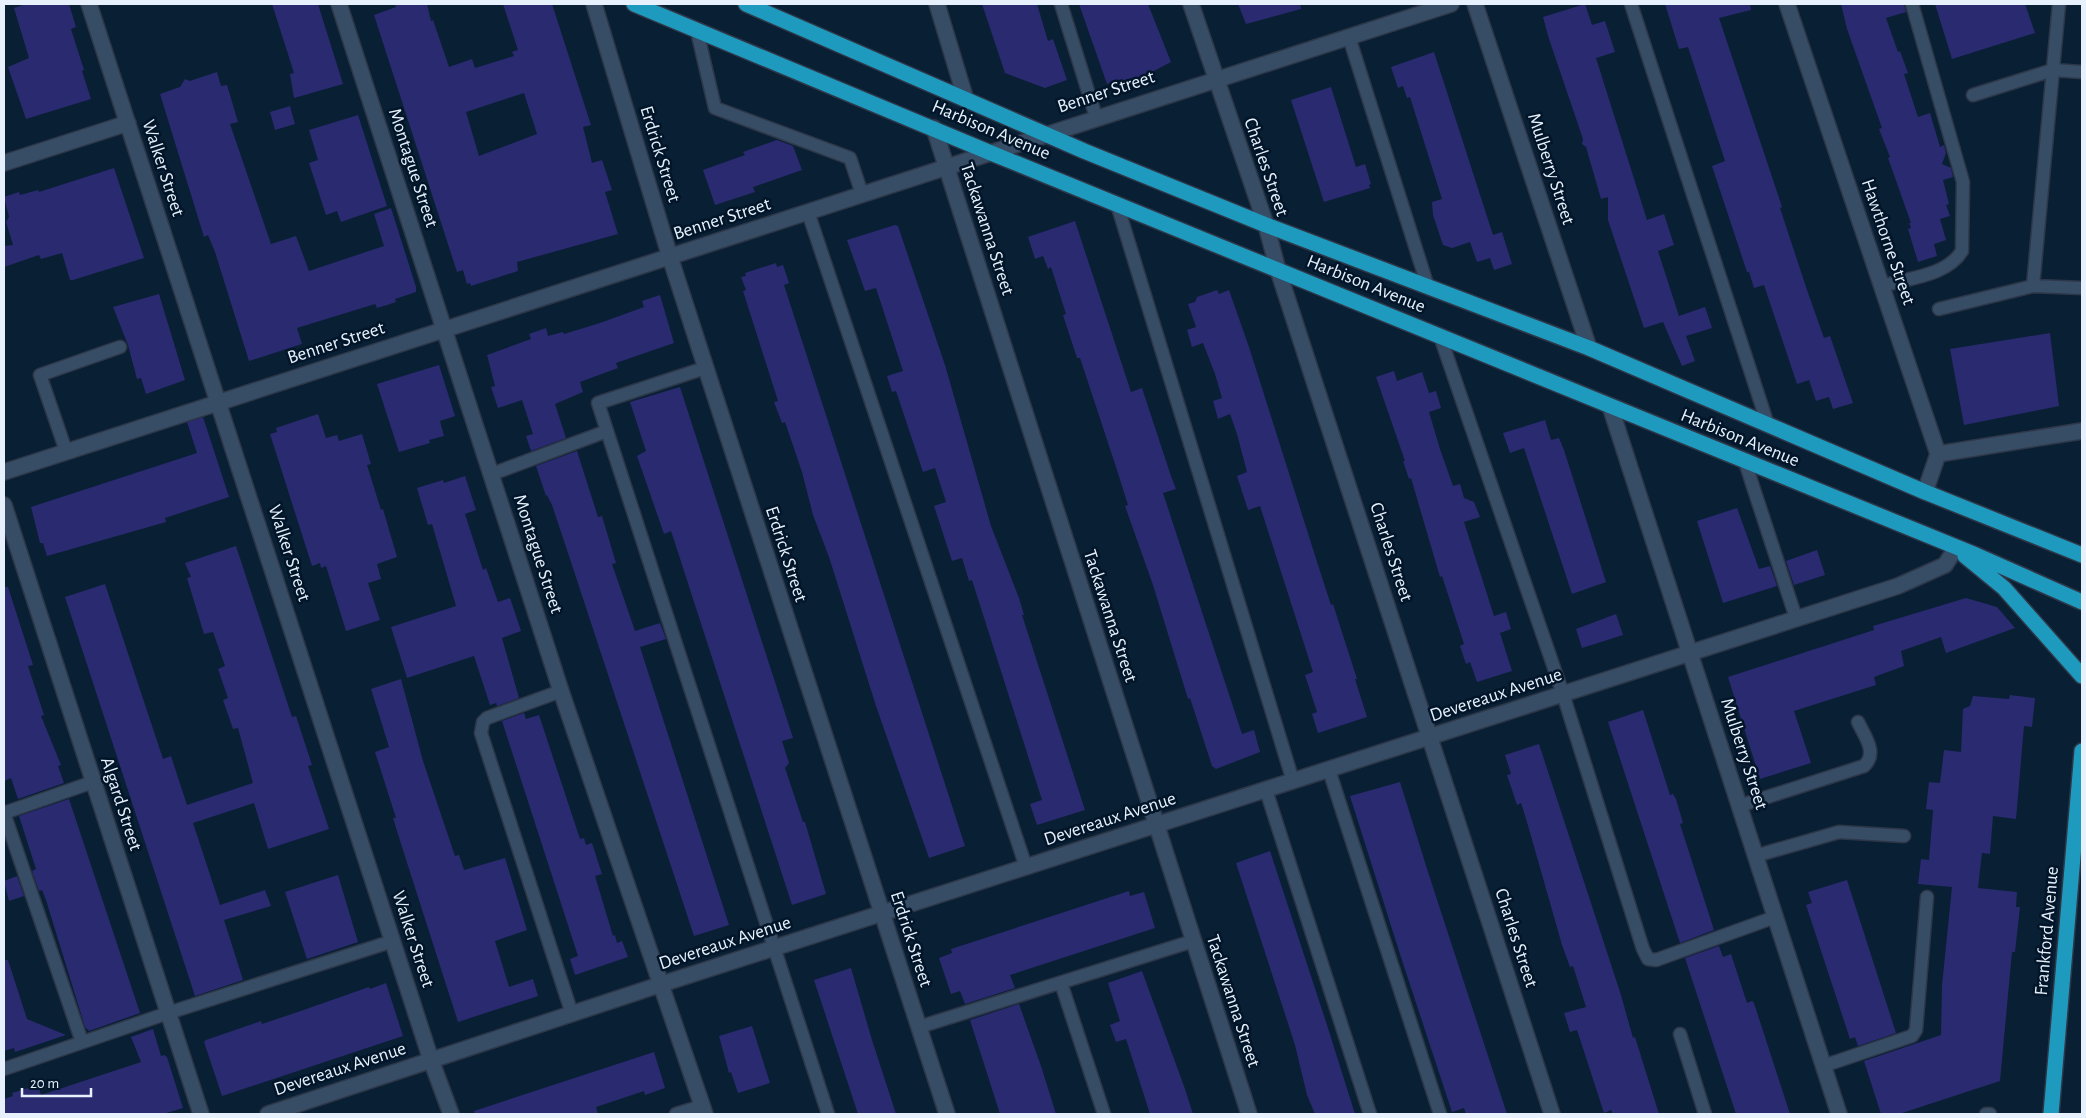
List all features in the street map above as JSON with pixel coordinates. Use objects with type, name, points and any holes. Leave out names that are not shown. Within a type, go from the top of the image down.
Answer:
[{"type":"main road","name":"Harbison Avenue","points":[[634,4],[1745,462],[1976,555],[2082,602]]},
{"type":"main road","name":"Harbison Avenue","points":[[746,4],[1043,134],[1266,225],[1589,348],[1925,492],[2082,555]]},
{"type":"main road","points":[[1956,548],[2004,588],[2082,676]]},
{"type":"main road","name":"Frankford Avenue","points":[[2051,1114],[2082,751]]},
{"type":"street","name":"Walker Street","points":[[89,4],[431,1060],[451,1114]]},
{"type":"street","name":"Montague Street","points":[[339,4],[561,691],[704,1110]]},
{"type":"street","name":"Erdrick Street","points":[[594,4],[670,257],[947,1114]]},
{"type":"street","points":[[937,4],[966,100]]},
{"type":"street","name":"Charles Street","points":[[1191,4],[1266,225],[1278,270],[1552,1114]]},
{"type":"street","name":"Benner Street","points":[[4,472],[445,328],[670,257],[1043,134],[1452,4]]},
{"type":"street","name":"Mulberry Street","points":[[1475,4],[1589,348]]},
{"type":"street","name":"Hawthorne Street","points":[[1787,4],[1938,454]]},
{"type":"street","points":[[4,163],[128,123]]},
{"type":"street","name":"Tackawanna Street","points":[[934,128],[1155,826],[1249,1114]]},
{"type":"street","name":"Mulberry Street","points":[[1610,406],[1838,1114]]},
{"type":"street","points":[[1925,492],[1938,454],[2082,431]]},
{"type":"street","name":"Algard Street","points":[[4,505],[201,1114]]},
{"type":"street","name":"Devereaux Avenue","points":[[268,1114],[776,947],[1898,586],[1945,565],[1956,548]]},
{"type":"lane","points":[[1061,4],[1096,117]]},
{"type":"lane","points":[[1631,4],[1768,425]]},
{"type":"lane","points":[[1882,286],[1942,269],[1956,261],[1962,251],[1962,182],[1912,4]]},
{"type":"lane","points":[[2033,286],[2059,4]]},
{"type":"lane","points":[[697,31],[715,108],[850,158],[862,194]]},
{"type":"lane","points":[[1349,36],[1428,287]]},
{"type":"lane","points":[[1973,95],[2053,70],[2082,72]]},
{"type":"lane","points":[[1117,204],[1293,781]]},
{"type":"lane","points":[[808,212],[1026,867]]},
{"type":"lane","points":[[1938,308],[2033,286],[2082,288]]},
{"type":"lane","points":[[1440,336],[1563,694],[1643,950],[1648,959],[1656,960],[1775,917]]},
{"type":"lane","points":[[66,452],[40,375],[120,347]]},
{"type":"lane","points":[[706,368],[598,403],[776,947],[828,1114]]},
{"type":"lane","points":[[492,474],[607,431]]},
{"type":"lane","points":[[1745,462],[1796,618]]},
{"type":"lane","points":[[561,691],[487,718],[483,722],[481,733],[572,1014]]},
{"type":"lane","points":[[1739,806],[1864,766],[1871,760],[1872,752],[1858,722]]},
{"type":"lane","points":[[1329,770],[1440,1114]]},
{"type":"lane","points":[[82,1042],[4,813],[93,782]]},
{"type":"lane","points":[[1266,790],[1370,1114]]},
{"type":"lane","points":[[1755,856],[1839,832],[1904,836]]},
{"type":"lane","points":[[1823,1066],[1912,1036],[1916,1030],[1927,897]]},
{"type":"lane","points":[[4,1069],[168,1013],[393,941]]},
{"type":"lane","points":[[919,1027],[1193,941]]},
{"type":"lane","points":[[1061,983],[1104,1114]]},
{"type":"lane","points":[[1680,1034],[1705,1114]]},
{"type":"lane","points":[[676,1114],[704,1110]]},
{"type":"building","points":[[26,4],[69,4],[76,27],[71,29],[91,99],[26,119],[8,67],[29,58],[14,8]]},
{"type":"building","points":[[272,4],[318,4],[343,84],[294,98],[290,74],[294,73]]},
{"type":"building","points":[[395,4],[427,4],[431,21],[433,20],[449,67],[472,59],[475,68],[514,56],[512,52],[518,50],[503,4],[552,4],[591,125],[583,127],[592,163],[602,160],[612,190],[605,192],[618,234],[517,262],[518,271],[471,286],[470,283],[467,284],[463,270],[457,272],[374,15],[396,7]],"holes":[[[524,93],[537,134],[479,156],[466,112]]]},
{"type":"building","points":[[982,4],[1037,4],[1048,41],[1053,39],[1067,80],[1045,88],[1005,73]]},
{"type":"building","points":[[1079,4],[1148,4],[1171,62],[1152,72],[1152,74],[1129,82],[1128,79],[1111,85],[1110,83],[1107,84]]},
{"type":"building","points":[[1238,4],[1300,4],[1301,9],[1246,24]]},
{"type":"building","points":[[1585,4],[1592,25],[1605,21],[1615,52],[1596,58],[1647,220],[1664,214],[1674,245],[1658,251],[1679,316],[1705,307],[1712,328],[1686,336],[1695,361],[1682,366],[1663,322],[1644,328],[1608,220],[1608,197],[1601,199],[1543,17]]},
{"type":"building","points":[[1665,4],[1750,4],[1751,10],[1719,18],[1782,207],[1780,208],[1807,290],[1824,338],[1830,336],[1853,403],[1833,409],[1829,397],[1816,401],[1809,380],[1797,384],[1764,285],[1754,288],[1749,272],[1747,272],[1712,166],[1725,161],[1688,47],[1679,49]]},
{"type":"building","points":[[1841,4],[1904,4],[1906,12],[1886,18],[1908,73],[1904,74],[1918,117],[1930,113],[1940,147],[1944,145],[1946,153],[1942,164],[1951,168],[1953,177],[1943,180],[1949,204],[1946,205],[1950,216],[1940,219],[1946,240],[1934,244],[1937,256],[1918,262],[1908,229],[1911,228],[1909,223],[1911,223],[1888,158],[1890,157],[1879,129],[1882,128],[1847,29]]},
{"type":"building","points":[[1935,4],[2025,4],[2035,33],[1952,59]]},
{"type":"building","points":[[1434,52],[1493,235],[1502,232],[1512,264],[1494,270],[1490,258],[1477,262],[1470,242],[1452,248],[1443,245],[1433,215],[1432,202],[1442,199],[1410,97],[1407,98],[1403,86],[1398,88],[1391,67]]},
{"type":"building","points":[[217,72],[221,86],[227,85],[238,122],[230,124],[271,244],[296,236],[309,271],[384,246],[374,214],[391,208],[416,292],[395,299],[396,302],[387,305],[377,308],[375,304],[297,328],[302,344],[249,361],[215,252],[208,235],[204,237],[160,94],[180,87],[185,79],[190,81]]},
{"type":"building","points":[[1331,87],[1356,167],[1365,164],[1371,184],[1369,185],[1370,188],[1324,202],[1291,100]]},
{"type":"building","points":[[290,106],[295,124],[275,130],[270,112]]},
{"type":"building","points":[[358,115],[387,206],[341,222],[337,211],[326,215],[309,163],[318,160],[309,130]]},
{"type":"building","points":[[777,140],[793,146],[802,170],[753,187],[755,192],[715,205],[703,170],[745,155],[743,152]]},
{"type":"building","points":[[114,168],[144,258],[73,280],[70,280],[62,253],[41,259],[39,255],[4,267],[4,246],[13,245],[6,222],[9,217],[4,197],[19,192],[20,195],[38,190],[39,192]]},
{"type":"building","points":[[1075,221],[1131,392],[1142,388],[1176,489],[1163,493],[1242,734],[1254,730],[1260,752],[1216,769],[1212,766],[1190,698],[1188,699],[1153,585],[1125,506],[1128,505],[1116,467],[1080,358],[1077,358],[1063,315],[1066,314],[1051,267],[1048,269],[1043,256],[1035,259],[1028,237]]},
{"type":"building","points":[[895,225],[898,226],[945,365],[991,526],[1019,598],[1024,615],[1022,615],[1085,810],[1037,825],[1030,804],[1042,800],[972,580],[969,581],[962,558],[952,561],[934,506],[946,502],[935,468],[923,472],[896,391],[892,392],[887,376],[903,371],[876,288],[865,291],[847,240]]},
{"type":"building","points":[[776,263],[777,267],[783,265],[789,283],[784,285],[965,846],[929,858],[876,706],[829,557],[813,515],[802,472],[785,422],[782,423],[774,402],[778,401],[743,291],[746,290],[741,277],[746,276],[745,273]]},
{"type":"building","points":[[1217,290],[1219,294],[1229,290],[1331,605],[1333,604],[1367,717],[1318,733],[1312,714],[1317,712],[1305,675],[1313,672],[1260,506],[1248,510],[1237,476],[1247,472],[1237,434],[1230,414],[1218,419],[1213,401],[1222,398],[1215,374],[1203,343],[1192,347],[1187,330],[1196,327],[1188,304],[1195,302],[1197,297]]},
{"type":"building","points":[[159,294],[185,380],[146,394],[141,378],[137,379],[128,345],[113,307]]},
{"type":"building","points":[[660,295],[674,343],[616,363],[618,368],[580,382],[583,392],[555,404],[566,438],[531,451],[526,436],[533,434],[522,400],[498,408],[491,387],[495,386],[487,355],[531,339],[529,334],[546,328],[548,336],[563,332],[564,334],[600,323],[644,307],[642,301]]},
{"type":"building","points":[[2050,333],[2059,406],[1964,425],[1950,349]]},
{"type":"building","points":[[439,365],[455,416],[440,421],[444,436],[429,440],[430,443],[399,452],[377,384]]},
{"type":"building","points":[[1394,371],[1397,381],[1422,372],[1429,393],[1436,391],[1441,408],[1429,412],[1453,486],[1460,484],[1464,498],[1474,502],[1480,517],[1464,522],[1494,616],[1506,612],[1511,629],[1500,633],[1512,671],[1477,682],[1470,662],[1466,664],[1460,646],[1464,644],[1442,576],[1440,577],[1411,478],[1409,479],[1403,461],[1405,461],[1376,377]]},
{"type":"building","points":[[680,387],[793,738],[782,741],[789,763],[785,768],[803,822],[805,822],[826,894],[792,905],[671,531],[664,534],[637,456],[646,451],[630,402]]},
{"type":"building","points":[[318,414],[326,438],[337,435],[339,441],[362,434],[371,464],[367,465],[381,510],[383,509],[397,557],[377,564],[381,579],[368,583],[380,620],[346,631],[326,566],[321,568],[320,563],[312,566],[270,434],[277,432],[276,428]]},
{"type":"building","points":[[203,417],[229,497],[165,518],[166,522],[47,556],[43,543],[40,543],[31,507],[197,453],[187,422]]},
{"type":"building","points":[[1545,420],[1551,440],[1559,438],[1564,450],[1606,582],[1572,594],[1524,448],[1510,453],[1503,433]]},
{"type":"building","points":[[577,451],[598,517],[602,516],[616,563],[612,564],[635,631],[660,623],[666,639],[640,647],[729,925],[694,936],[552,505],[546,496],[536,466]]},
{"type":"building","points":[[465,476],[476,510],[465,514],[483,570],[486,568],[498,602],[510,598],[521,631],[502,638],[519,698],[497,706],[496,703],[490,705],[474,656],[407,678],[391,627],[456,606],[432,524],[428,525],[417,488],[443,480],[444,483]]},
{"type":"building","points":[[1737,508],[1759,569],[1770,566],[1777,586],[1723,603],[1697,521]]},
{"type":"building","points":[[236,546],[292,717],[296,716],[312,765],[308,766],[329,829],[268,849],[254,803],[193,823],[220,905],[265,890],[271,906],[224,920],[243,980],[195,996],[65,597],[105,584],[163,759],[171,756],[187,805],[253,783],[238,728],[233,729],[223,700],[228,698],[218,669],[225,666],[213,632],[204,634],[187,578],[191,577],[185,563]]},
{"type":"building","points":[[1817,550],[1825,575],[1794,585],[1786,561]]},
{"type":"building","points":[[4,587],[8,587],[33,665],[28,666],[44,715],[41,716],[61,765],[58,766],[64,783],[18,799],[11,778],[4,781]]},
{"type":"building","points":[[1966,598],[1997,607],[2015,628],[1946,653],[1941,637],[1901,651],[1904,666],[1874,677],[1876,685],[1794,711],[1811,763],[1760,779],[1728,677],[1874,630],[1873,626]]},
{"type":"building","points":[[1616,614],[1623,635],[1582,648],[1576,629]]},
{"type":"building","points":[[401,679],[423,761],[455,856],[459,855],[464,870],[505,858],[527,930],[495,941],[509,987],[533,979],[538,996],[458,1022],[393,818],[396,818],[375,752],[389,747],[371,689]]},
{"type":"building","points":[[2010,695],[2035,698],[2032,727],[2024,726],[2016,819],[1993,816],[1990,854],[1982,853],[1978,888],[2017,892],[2016,907],[2020,907],[2015,952],[2012,952],[2000,1081],[1899,1114],[1881,1114],[1864,1061],[1941,1035],[1942,985],[1952,887],[1918,884],[1921,859],[1929,860],[1933,810],[1926,809],[1929,782],[1940,783],[1944,750],[1961,752],[1963,709],[1970,706],[1973,696],[2009,699]]},
{"type":"building","points":[[1643,710],[1670,795],[1673,794],[1676,799],[1683,823],[1680,824],[1714,930],[1680,943],[1608,722]]},
{"type":"building","points":[[524,713],[526,719],[539,715],[580,839],[584,838],[586,845],[592,843],[602,874],[595,876],[613,936],[615,935],[617,943],[622,941],[628,957],[575,975],[570,959],[578,956],[502,721]]},
{"type":"building","points":[[1539,744],[1659,1114],[1613,1114],[1611,1110],[1604,1113],[1577,1030],[1570,1032],[1564,1013],[1586,1007],[1573,966],[1570,967],[1562,945],[1521,803],[1517,805],[1507,775],[1511,774],[1505,755]]},
{"type":"building","points":[[1400,782],[1507,1114],[1466,1114],[1464,1108],[1452,1112],[1399,951],[1350,796]]},
{"type":"building","points":[[69,799],[140,1013],[89,1031],[85,1027],[46,900],[42,890],[39,891],[32,871],[36,869],[19,816]]},
{"type":"building","points":[[1270,851],[1355,1114],[1315,1114],[1307,1095],[1295,1045],[1236,863]]},
{"type":"building","points":[[338,875],[358,942],[307,959],[285,892]]},
{"type":"building","points":[[17,876],[24,896],[9,901],[4,881]]},
{"type":"building","points":[[1847,880],[1896,1033],[1858,1046],[1855,1037],[1850,1039],[1806,905],[1812,903],[1808,892]]},
{"type":"building","points":[[1129,891],[1130,896],[1144,892],[1155,928],[1010,975],[1015,988],[965,1004],[960,991],[951,994],[939,958],[952,953],[951,949]]},
{"type":"building","points":[[1719,946],[1723,957],[1731,954],[1747,1003],[1752,1001],[1754,1003],[1790,1114],[1736,1114],[1685,958]]},
{"type":"building","points":[[4,960],[8,960],[27,1019],[66,1035],[15,1052],[14,1048],[4,1051]]},
{"type":"building","points":[[851,968],[896,1114],[858,1114],[814,980]]},
{"type":"building","points":[[1142,971],[1193,1114],[1150,1114],[1126,1039],[1116,1042],[1110,1025],[1120,1021],[1108,983]]},
{"type":"building","points":[[386,983],[403,1036],[222,1096],[204,1042],[206,1040],[261,1021],[262,1024],[369,987],[370,989]]},
{"type":"building","points":[[1019,1004],[1056,1114],[1000,1114],[970,1020]]},
{"type":"building","points":[[752,1026],[770,1083],[738,1093],[731,1072],[729,1073],[719,1036]]},
{"type":"building","points":[[153,1029],[161,1056],[167,1057],[183,1108],[163,1114],[4,1114],[4,1099],[13,1096],[12,1093],[38,1085],[41,1095],[141,1062],[131,1037]]},
{"type":"building","points":[[654,1052],[665,1088],[645,1095],[644,1091],[596,1107],[598,1114],[475,1114],[474,1111]]}]
